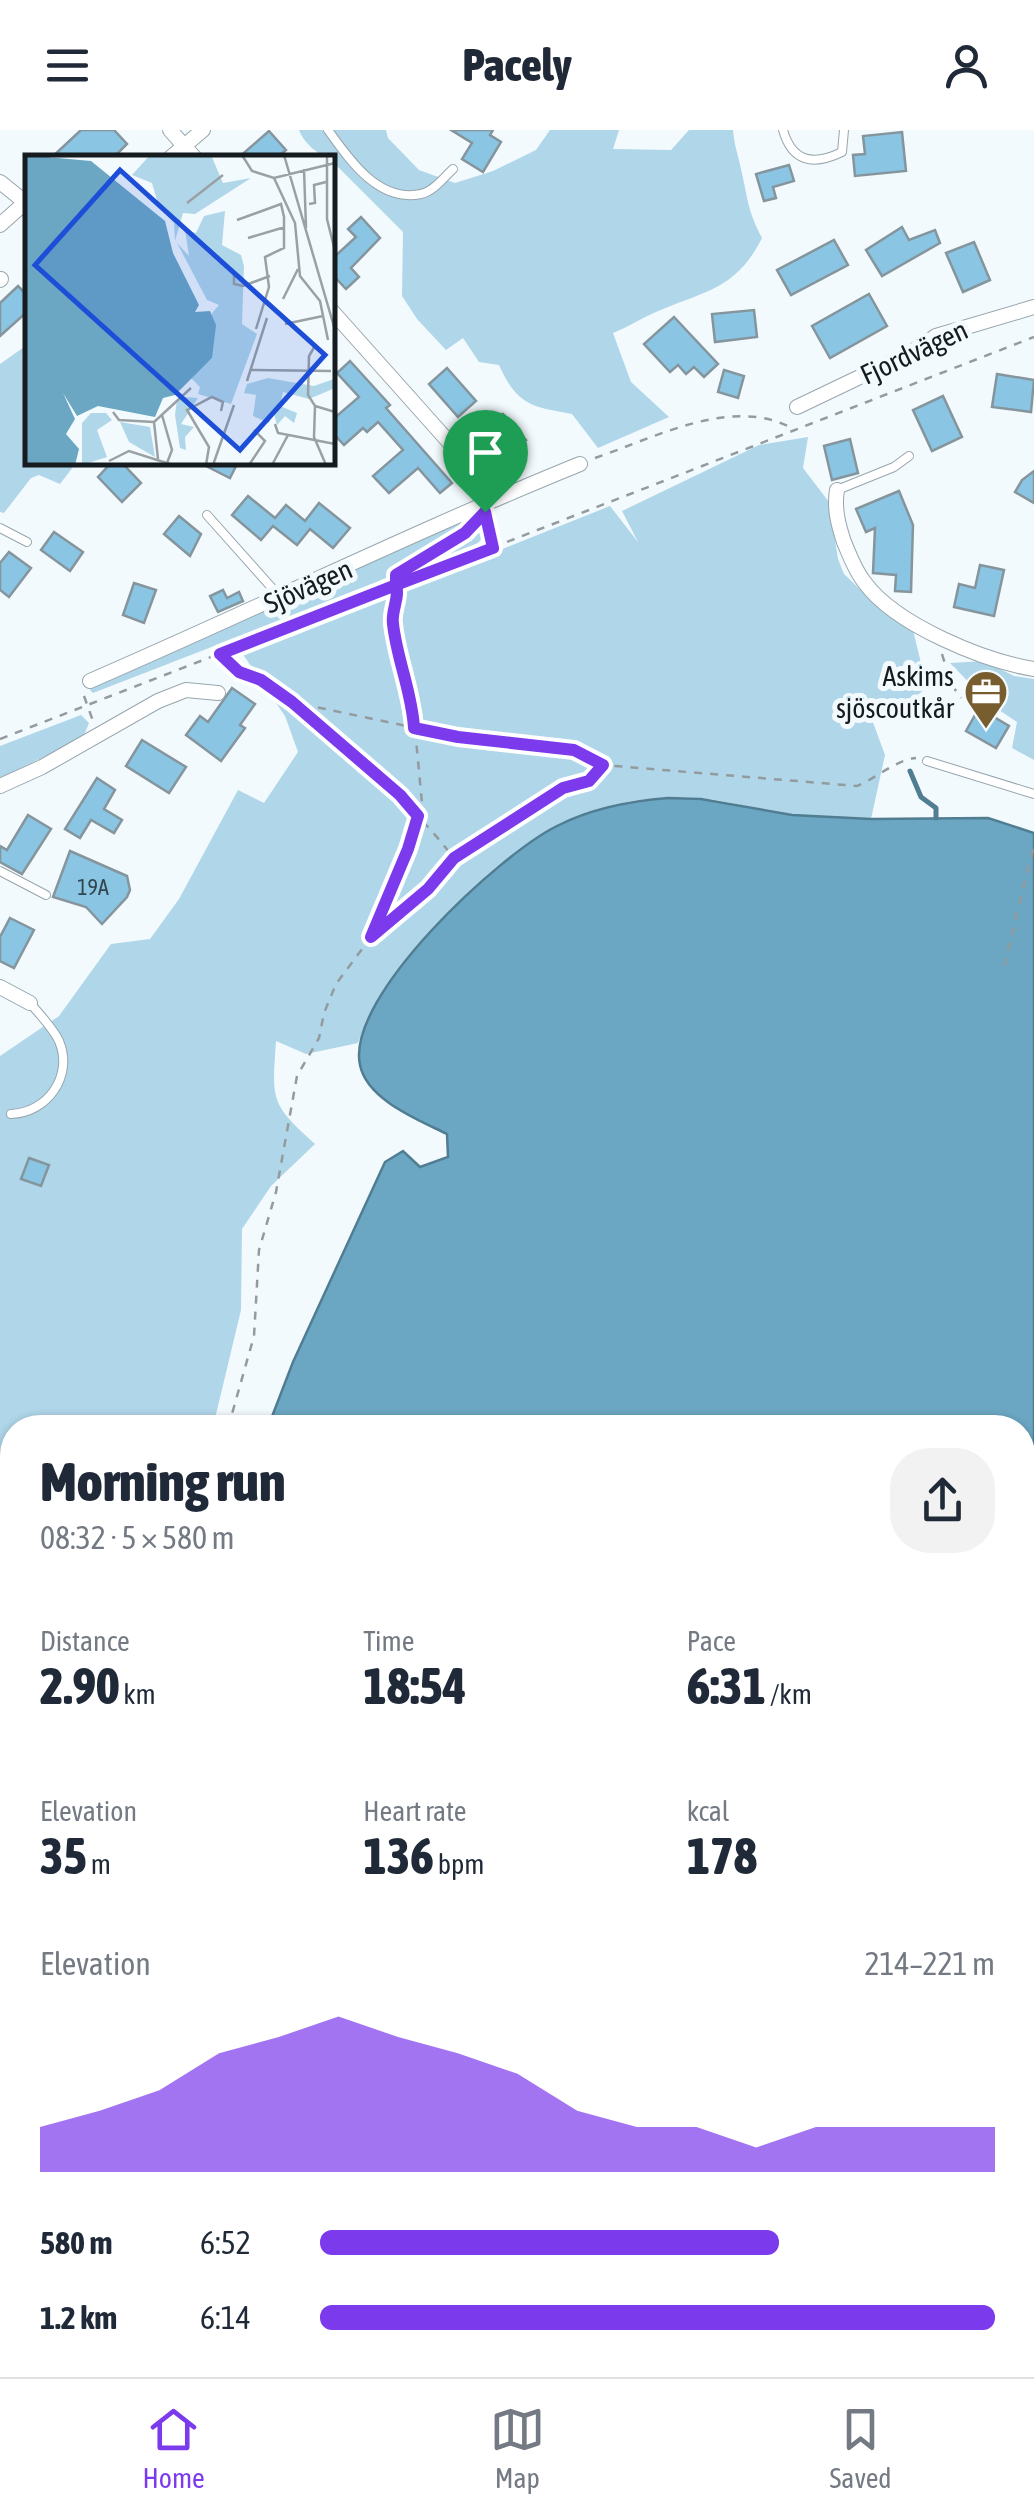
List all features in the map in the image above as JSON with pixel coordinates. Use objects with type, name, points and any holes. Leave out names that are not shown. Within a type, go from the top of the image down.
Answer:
[{"type":"street","points":[[170,130],[189,152],[203,130]]},
{"type":"street","points":[[0,182],[25,200]]},
{"type":"street","points":[[0,225],[25,202]]},
{"type":"street","name":"Fjordvägen","points":[[797,407],[912,352],[936,336],[1034,307]]},
{"type":"street","points":[[335,314],[456,450],[492,500]]},
{"type":"street","name":"Sjövägen","points":[[90,681],[580,464]]},
{"type":"street","points":[[837,490],[838,526],[867,587],[940,640],[1034,669]]},
{"type":"street","points":[[0,786],[158,701],[186,690],[218,693]]},
{"type":"street","points":[[0,987],[30,1003]]},
{"type":"lane","points":[[328,130],[369,181],[391,190],[420,194],[432,189],[452,169]]},
{"type":"lane","points":[[783,130],[788,148],[797,156],[810,159],[842,152],[844,130]]},
{"type":"lane","points":[[837,490],[894,468],[909,456]]},
{"type":"lane","points":[[207,514],[280,597]]},
{"type":"lane","points":[[0,528],[27,542]]},
{"type":"lane","points":[[927,761],[1034,794]]},
{"type":"lane","points":[[0,870],[46,895]]},
{"type":"lane","points":[[12,1114],[24,1114],[46,1101],[59,1083],[62,1066],[59,1040],[30,1003]]},
{"type":"path","points":[[0,739],[1034,336]]},
{"type":"path","points":[[580,464],[726,414],[772,418],[793,429]]},
{"type":"path","points":[[481,516],[485,512],[493,548]]},
{"type":"path","points":[[371,937],[408,849],[422,802],[413,708],[392,624],[398,593],[396,575],[473,525]]},
{"type":"path","points":[[940,640],[945,669],[961,698]]},
{"type":"path","points":[[220,654],[239,672],[261,680],[292,702],[400,795],[454,858]]},
{"type":"path","points":[[90,681],[84,689],[98,736]]},
{"type":"path","points":[[292,702],[458,737],[574,750],[603,765],[857,786],[903,760],[914,757],[927,761]]},
{"type":"path","points":[[232,1415],[254,1336],[259,1250],[276,1192],[298,1076],[319,1038],[329,998],[371,937],[428,889],[454,858],[549,796],[589,781],[603,765]]},
{"type":"path","points":[[1004,966],[1034,846]]},
{"type":"shaded area","points":[[299,130],[386,130],[388,138],[419,170],[455,183],[493,171],[536,150],[550,130],[619,130],[613,149],[671,150],[689,130],[733,130],[753,219],[762,238],[730,279],[613,333],[631,382],[669,417],[598,448],[572,414],[527,402],[512,389],[499,365],[479,362],[463,338],[446,350],[402,296],[403,232],[335,164],[335,155],[322,155]]},
{"type":"shaded area","points":[[25,346],[25,465],[74,465],[60,484],[39,475],[31,478],[4,513],[0,512],[0,364]]},
{"type":"shaded area","points":[[808,437],[803,468],[829,502],[844,574],[886,614],[913,630],[926,684],[910,712],[867,706],[885,755],[871,819],[798,815],[697,798],[659,798],[591,812],[530,843],[476,887],[423,943],[375,1006],[358,1043],[306,1054],[276,1041],[277,1100],[289,1119],[315,1144],[271,1186],[242,1229],[241,1310],[216,1415],[0,1415],[0,1056],[59,1016],[111,944],[150,939],[179,899],[238,790],[264,803],[298,752],[285,716],[242,653],[610,506],[638,542],[622,511],[759,445]]},
{"type":"shaded area","points":[[480,514],[481,539],[463,551],[93,693],[90,690],[94,683]]},
{"type":"shaded area","points":[[984,661],[1014,676],[1034,679],[1034,760],[1012,748],[1017,722],[990,704],[950,663]]},
{"type":"shaded area","points":[[81,715],[89,723],[83,738],[0,778],[0,746]]},
{"type":"shaded area","points":[[701,799],[792,815],[988,818],[1034,833],[1034,1415],[273,1415],[385,1162],[403,1151],[420,1167],[448,1157],[447,1134],[383,1099],[365,1077],[360,1065],[362,1036],[376,1003],[432,931],[500,866],[557,826],[625,803]]},
{"type":"building","points":[[81,130],[114,130],[127,144],[116,155],[54,155]]},
{"type":"building","points":[[451,130],[493,130],[490,135],[501,142],[483,172],[462,159],[472,143]]},
{"type":"building","points":[[269,131],[286,150],[280,155],[241,155]]},
{"type":"building","points":[[902,132],[906,171],[855,176],[853,155],[865,154],[863,136]]},
{"type":"building","points":[[789,165],[794,181],[773,187],[776,198],[764,201],[756,174]]},
{"type":"building","points":[[361,217],[380,238],[351,268],[359,277],[346,289],[335,277],[335,256],[356,237],[348,229]]},
{"type":"building","points":[[902,227],[909,240],[935,230],[940,243],[882,276],[866,250]]},
{"type":"building","points":[[834,240],[848,265],[791,295],[777,270]]},
{"type":"building","points":[[974,242],[990,280],[963,292],[946,253]]},
{"type":"building","points":[[18,286],[25,293],[25,314],[0,336],[0,303]]},
{"type":"building","points":[[869,294],[887,326],[830,358],[812,326]]},
{"type":"building","points":[[754,310],[757,337],[715,342],[712,314]]},
{"type":"building","points":[[674,317],[718,364],[704,377],[694,367],[686,374],[678,365],[670,372],[644,344]]},
{"type":"building","points":[[350,361],[452,483],[440,493],[418,468],[389,493],[373,476],[403,450],[378,422],[367,432],[363,428],[344,445],[335,435],[335,417],[359,397],[337,373]]},
{"type":"building","points":[[447,368],[476,401],[458,417],[429,384]]},
{"type":"building","points":[[724,370],[744,376],[738,398],[718,392]]},
{"type":"building","points":[[997,374],[1034,380],[1031,412],[992,407]]},
{"type":"building","points":[[943,396],[962,437],[932,451],[913,410]]},
{"type":"building","points":[[503,414],[526,440],[501,461],[478,435]]},
{"type":"building","points":[[850,439],[858,473],[832,480],[824,446]]},
{"type":"building","points":[[109,465],[124,465],[141,483],[122,502],[98,477]]},
{"type":"building","points":[[204,465],[236,465],[230,478]]},
{"type":"building","points":[[1034,471],[1034,503],[1015,492]]},
{"type":"building","points":[[899,491],[913,525],[911,592],[895,591],[896,575],[873,573],[875,528],[866,532],[856,509]]},
{"type":"building","points":[[248,496],[275,518],[286,505],[305,521],[319,503],[350,528],[333,548],[310,529],[297,545],[273,526],[261,540],[232,515]]},
{"type":"building","points":[[179,516],[201,534],[190,556],[164,534]]},
{"type":"building","points":[[54,532],[83,552],[70,571],[41,550]]},
{"type":"building","points":[[9,552],[31,568],[9,597],[0,590],[0,563]]},
{"type":"building","points":[[980,565],[1004,570],[994,616],[954,607],[959,584],[975,588]]},
{"type":"building","points":[[134,583],[156,590],[144,623],[123,615]]},
{"type":"building","points":[[223,590],[227,598],[239,592],[243,601],[218,612],[210,596]]},
{"type":"building","points":[[232,688],[255,704],[240,725],[245,728],[221,761],[186,735],[200,716],[208,722]]},
{"type":"building","points":[[979,708],[1009,726],[996,748],[966,731]]},
{"type":"building","points":[[142,740],[186,767],[169,793],[126,766]]},
{"type":"building","points":[[97,778],[115,790],[104,809],[122,820],[114,833],[91,820],[80,838],[65,829]]},
{"type":"building","points":[[28,815],[51,829],[22,874],[0,862],[0,846],[7,850]]},
{"type":"building","points":[[70,851],[127,876],[127,897],[102,924],[86,907],[53,897]]},
{"type":"building","points":[[10,918],[34,930],[14,968],[0,961],[0,937]]},
{"type":"building","points":[[29,1158],[49,1165],[41,1186],[21,1179]]},
{"type":"waterway","points":[[910,771],[921,797],[936,808],[936,818]]},
{"type":"place","name":"Askims sjöscoutkår","points":[[986,730]]},
{"type":"route","points":[[485,512],[465,533],[396,575],[396,585],[220,654],[239,672],[261,680],[292,702],[400,795],[418,816],[371,937],[428,889],[454,858],[563,788],[589,781],[603,765],[574,750],[414,728],[413,708],[392,624],[396,585],[493,548],[485,512]]}]
